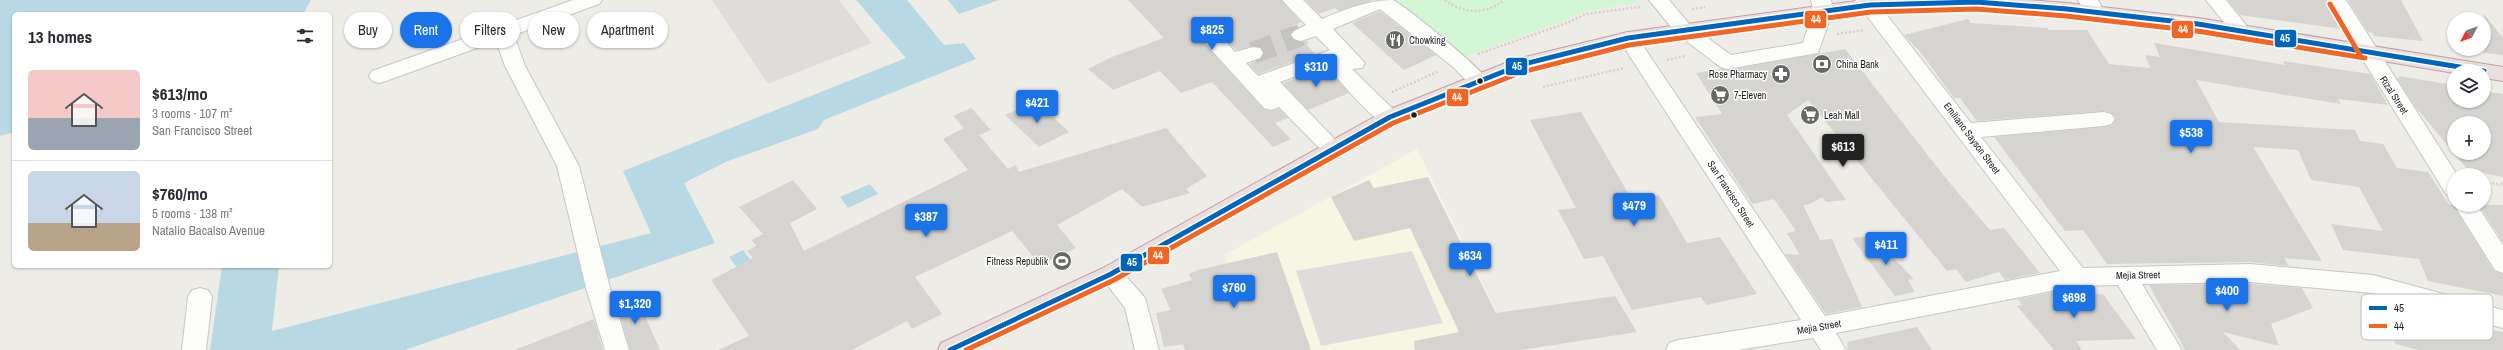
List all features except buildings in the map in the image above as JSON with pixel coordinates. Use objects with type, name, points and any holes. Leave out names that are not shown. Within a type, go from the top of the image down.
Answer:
[{"type":"highway","points":[[950,350],[1112,274],[1396,114],[1478,80],[1520,65],[1628,38],[1683,30],[1822,5],[1867,2],[2034,3],[2091,6],[2447,65]]},
{"type":"highway","points":[[2491,72],[2503,74]]},
{"type":"street","points":[[520,25],[592,0]]},
{"type":"street","points":[[1292,0],[1321,27],[1386,94],[1396,114]]},
{"type":"street","points":[[2216,0],[2241,31]]},
{"type":"street","name":"Rizal Street","points":[[2336,0],[2366,51],[2447,177]]},
{"type":"street","points":[[1301,35],[1382,1],[1460,62],[1478,80]]},
{"type":"street","name":"Emiliano Sayson Street","points":[[1867,2],[2077,277]]},
{"type":"street","points":[[1664,6],[1683,30],[1727,62],[1811,48],[1815,38],[1822,5]]},
{"type":"street","points":[[1205,32],[1232,61],[1326,153]]},
{"type":"street","name":"San Francisco Street","points":[[1628,38],[1834,350]]},
{"type":"street","points":[[379,76],[460,47]]},
{"type":"street","points":[[509,48],[515,66],[568,166],[598,288],[617,350]]},
{"type":"street","points":[[1232,61],[1253,53]]},
{"type":"street","points":[[1326,153],[1298,116],[1266,80],[1329,56],[1358,88],[1396,114]]},
{"type":"street","points":[[1966,132],[2104,119]]},
{"type":"street","points":[[2470,212],[2503,264]]},
{"type":"street","name":"Mejia Street","points":[[1678,350],[1819,327],[2077,277],[2250,273],[2373,284],[2410,294]]},
{"type":"street","points":[[1112,274],[1136,305],[1147,350]]},
{"type":"street","points":[[2124,275],[2170,350]]},
{"type":"street","points":[[194,350],[200,297]]},
{"type":"street","name":"Mejia Street","points":[[2493,316],[2503,319]]},
{"type":"path","points":[[1445,0],[1456,7],[1477,11],[1497,7],[1504,0]]},
{"type":"path","points":[[1386,94],[1460,62],[1586,14],[1637,7],[1705,7]]},
{"type":"path","points":[[1815,38],[1886,26]]},
{"type":"path","points":[[2491,183],[2503,185]]},
{"type":"shaded area","points":[[712,0],[839,0],[872,43],[768,84]]},
{"type":"shaded area","points":[[1417,149],[1515,350],[1260,350],[1224,255]]},
{"type":"shaded area","points":[[1412,251],[1443,323],[1321,346],[1296,271]]},
{"type":"green space","points":[[1388,0],[1636,0],[1638,2],[1584,12],[1564,21],[1460,58]]},
{"type":"water","points":[[0,0],[311,0],[304,12],[12,12],[12,133],[0,136]]},
{"type":"water","points":[[856,0],[907,0],[944,45],[964,43],[976,59],[824,120],[818,129],[728,161],[684,183],[715,243],[405,350],[210,350],[222,268],[279,268],[272,331],[651,233],[623,171],[906,58]]},
{"type":"water","points":[[948,0],[999,0],[959,14]]},
{"type":"water","points":[[870,184],[878,194],[848,208],[840,197]]},
{"type":"water","points":[[743,250],[762,275],[748,282],[729,257]]},
{"type":"tunnel","points":[[1253,53],[1301,35]]},
{"type":"transit line","name":"45","points":[[950,350],[1111,274],[1390,117],[1520,65],[1628,38],[1870,5],[1976,2],[2067,9],[2198,24],[2447,65]]},
{"type":"transit line","name":"44","points":[[2330,4],[2360,55]]},
{"type":"transit line","name":"44","points":[[966,350],[1114,280],[1393,123],[1522,72],[1629,45],[1871,12],[1976,9],[2066,16],[2197,31],[2365,58]]},
{"type":"place","name":"Chowking","points":[[1395,40]]},
{"type":"place","name":"China Bank","points":[[1822,64]]},
{"type":"place","name":"Rose Pharmacy","points":[[1781,74]]},
{"type":"place","name":"7-Eleven","points":[[1720,95]]},
{"type":"place","name":"Leah Mall","points":[[1810,115]]},
{"type":"place","name":"Fitness Republik","points":[[1062,261]]}]
